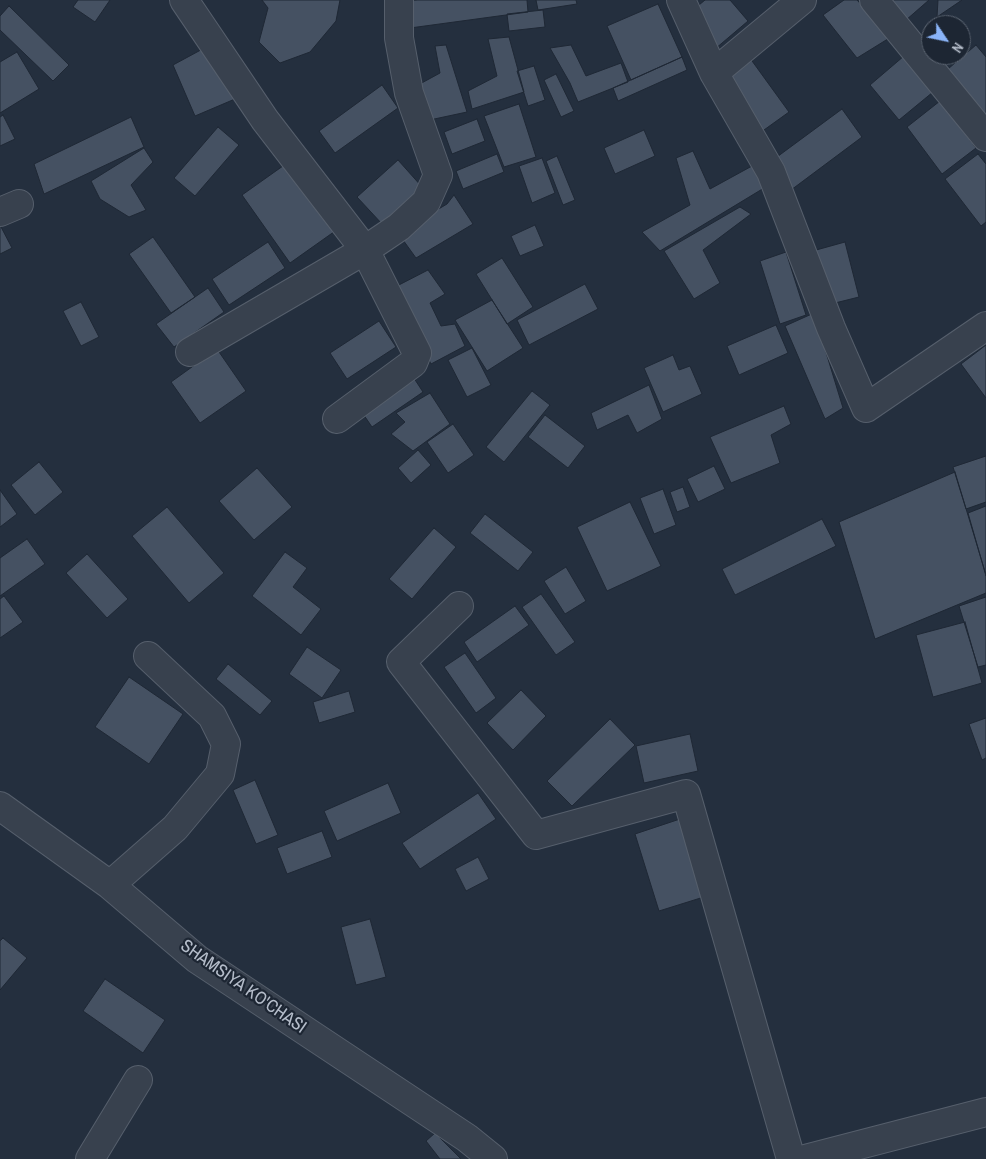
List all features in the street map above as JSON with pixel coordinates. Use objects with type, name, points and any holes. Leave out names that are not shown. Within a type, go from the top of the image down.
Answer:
[{"type":"street","points":[[184,0],[265,120],[365,250],[417,352],[413,363],[337,419]]},
{"type":"street","points":[[190,352],[365,250],[398,227],[426,202],[438,174],[409,93],[399,38],[398,0]]},
{"type":"street","points":[[681,0],[714,73],[771,172],[831,328],[866,408],[986,326]]},
{"type":"street","points":[[714,73],[802,0]]},
{"type":"street","points":[[874,0],[986,137]]},
{"type":"street","points":[[459,606],[401,662],[536,835],[686,794],[791,1159]]},
{"type":"street","points":[[110,885],[175,828],[209,788],[220,774],[226,744],[212,716],[148,656]]},
{"type":"street","name":"SHAMSIYA KO'CHASI","points":[[0,806],[110,885],[197,959],[467,1138],[493,1159]]},
{"type":"street","points":[[90,1159],[138,1080]]},
{"type":"street","points":[[805,1159],[986,1112]]},
{"type":"building","points":[[78,0],[110,0],[95,22],[73,7]]},
{"type":"building","points":[[262,0],[340,0],[336,21],[310,52],[280,63],[259,42],[268,8]]},
{"type":"building","points":[[527,0],[528,12],[410,28],[406,1]]},
{"type":"building","points":[[536,0],[576,0],[577,4],[538,10]]},
{"type":"building","points":[[705,0],[730,0],[748,21],[715,49],[687,15]]},
{"type":"building","points":[[844,0],[857,0],[891,37],[857,58],[823,15]]},
{"type":"building","points":[[875,0],[929,0],[898,27]]},
{"type":"building","points":[[938,0],[962,0],[940,15],[937,15]]},
{"type":"building","points":[[658,4],[682,57],[631,80],[607,26]]},
{"type":"building","points":[[9,6],[69,65],[53,81],[0,30],[0,16]]},
{"type":"building","points":[[543,10],[545,27],[509,31],[507,14]]},
{"type":"building","points":[[509,37],[524,92],[472,109],[468,91],[497,76],[488,39]]},
{"type":"building","points":[[210,45],[242,96],[195,116],[173,65]]},
{"type":"building","points":[[446,45],[467,112],[425,121],[418,85],[440,73],[435,46]]},
{"type":"building","points":[[571,45],[586,76],[621,63],[628,82],[578,102],[570,83],[550,48]]},
{"type":"building","points":[[976,45],[986,57],[986,131],[934,81],[953,65],[971,65],[971,49]]},
{"type":"building","points":[[17,52],[39,89],[0,113],[0,62]]},
{"type":"building","points":[[747,54],[789,112],[757,135],[715,78]]},
{"type":"building","points":[[904,56],[933,92],[899,120],[870,85]]},
{"type":"building","points":[[682,57],[687,70],[618,101],[613,88]]},
{"type":"building","points":[[534,66],[545,100],[528,106],[517,71]]},
{"type":"building","points":[[556,74],[574,111],[561,117],[544,80]]},
{"type":"building","points":[[382,85],[398,108],[335,153],[319,131]]},
{"type":"building","points":[[940,101],[976,148],[942,174],[907,127]]},
{"type":"building","points":[[519,104],[536,157],[504,167],[484,116]]},
{"type":"building","points":[[842,109],[862,137],[783,196],[762,168]]},
{"type":"building","points":[[3,115],[15,139],[0,146],[0,117]]},
{"type":"building","points":[[131,117],[144,147],[44,194],[34,164]]},
{"type":"building","points":[[477,119],[485,141],[452,154],[444,132]]},
{"type":"building","points":[[218,127],[239,145],[195,196],[174,178]]},
{"type":"building","points":[[644,130],[655,156],[615,174],[604,148]]},
{"type":"building","points":[[144,148],[153,162],[131,185],[146,210],[129,217],[100,199],[91,181]]},
{"type":"building","points":[[693,151],[710,189],[752,166],[764,188],[660,251],[642,232],[690,205],[676,158]]},
{"type":"building","points":[[497,154],[504,172],[463,189],[456,171]]},
{"type":"building","points":[[978,154],[986,164],[986,222],[981,226],[945,179]]},
{"type":"building","points":[[557,156],[575,200],[563,205],[546,161]]},
{"type":"building","points":[[542,158],[555,193],[532,203],[519,166]]},
{"type":"building","points":[[398,160],[423,188],[383,225],[357,197]]},
{"type":"building","points":[[290,161],[338,229],[290,263],[242,195]]},
{"type":"building","points":[[454,195],[473,224],[416,258],[398,233],[447,204]]},
{"type":"building","points":[[740,207],[751,214],[703,250],[720,283],[694,299],[664,251]]},
{"type":"building","points":[[0,225],[12,248],[0,254]]},
{"type":"building","points":[[535,225],[544,246],[520,256],[511,236]]},
{"type":"building","points":[[153,237],[195,297],[171,313],[129,254]]},
{"type":"building","points":[[268,242],[285,268],[229,305],[212,279]]},
{"type":"building","points":[[845,242],[859,297],[823,306],[809,252]]},
{"type":"building","points":[[786,252],[806,315],[780,324],[760,261]]},
{"type":"building","points":[[502,258],[533,307],[507,324],[476,274]]},
{"type":"building","points":[[428,270],[445,294],[430,303],[441,326],[455,324],[465,346],[431,364],[393,288]]},
{"type":"building","points":[[585,284],[598,309],[529,345],[517,320]]},
{"type":"building","points":[[208,288],[224,312],[174,347],[156,324]]},
{"type":"building","points":[[492,300],[523,348],[487,371],[455,320]]},
{"type":"building","points":[[81,302],[99,337],[81,346],[63,311]]},
{"type":"building","points":[[814,313],[843,408],[825,419],[785,326]]},
{"type":"building","points":[[379,321],[396,347],[347,379],[330,353]]},
{"type":"building","points":[[776,325],[788,353],[739,375],[727,346]]},
{"type":"building","points":[[986,345],[986,398],[961,364]]},
{"type":"building","points":[[472,348],[491,385],[467,397],[448,360]]},
{"type":"building","points":[[217,349],[246,391],[200,423],[171,382]]},
{"type":"building","points":[[673,355],[679,370],[690,366],[702,394],[663,412],[644,368]]},
{"type":"building","points":[[408,369],[423,392],[372,427],[357,405]]},
{"type":"building","points":[[649,385],[662,419],[637,433],[628,415],[597,430],[591,413]]},
{"type":"building","points":[[532,391],[550,405],[504,462],[486,447]]},
{"type":"building","points":[[430,393],[450,424],[413,451],[391,434],[405,422],[396,413]]},
{"type":"building","points":[[784,406],[791,424],[771,435],[780,463],[731,483],[710,437]]},
{"type":"building","points":[[545,415],[585,446],[568,468],[528,437]]},
{"type":"building","points":[[453,424],[474,455],[448,473],[427,442]]},
{"type":"building","points":[[418,450],[431,465],[411,483],[398,468]]},
{"type":"building","points":[[986,456],[986,502],[966,509],[953,467]]},
{"type":"building","points":[[39,462],[63,492],[35,515],[11,485]]},
{"type":"building","points":[[714,466],[725,489],[698,502],[687,479]]},
{"type":"building","points":[[257,468],[292,507],[254,540],[219,501]]},
{"type":"building","points":[[955,472],[986,575],[986,593],[875,639],[839,522]]},
{"type":"building","points":[[683,487],[690,507],[677,512],[670,492]]},
{"type":"building","points":[[663,489],[676,525],[654,534],[640,498]]},
{"type":"building","points":[[0,490],[17,514],[0,527]]},
{"type":"building","points":[[630,502],[661,566],[607,591],[577,527]]},
{"type":"building","points":[[986,506],[986,576],[968,513]]},
{"type":"building","points":[[167,507],[224,573],[189,603],[132,536]]},
{"type":"building","points":[[485,514],[533,552],[518,571],[470,533]]},
{"type":"building","points":[[822,519],[836,546],[735,595],[722,569]]},
{"type":"building","points":[[434,528],[456,547],[412,599],[389,579]]},
{"type":"building","points":[[27,539],[45,564],[0,596],[0,558]]},
{"type":"building","points":[[285,552],[307,568],[293,587],[321,609],[301,635],[252,596]]},
{"type":"building","points":[[87,554],[128,599],[107,618],[66,573]]},
{"type":"building","points":[[566,567],[586,601],[565,614],[544,581]]},
{"type":"building","points":[[541,594],[575,642],[556,655],[522,607]]},
{"type":"building","points":[[4,596],[23,622],[0,638],[0,599]]},
{"type":"building","points":[[986,597],[986,665],[978,667],[959,606]]},
{"type":"building","points":[[515,606],[529,625],[477,662],[464,642]]},
{"type":"building","points":[[965,622],[982,683],[933,697],[916,635]]},
{"type":"building","points":[[307,647],[341,670],[322,698],[289,674]]},
{"type":"building","points":[[465,653],[496,698],[476,713],[444,667]]},
{"type":"building","points":[[228,664],[272,701],[260,715],[216,679]]},
{"type":"building","points":[[129,677],[183,714],[149,764],[95,727]]},
{"type":"building","points":[[521,690],[546,716],[513,750],[487,723]]},
{"type":"building","points":[[349,691],[355,712],[319,723],[313,702]]},
{"type":"building","points":[[986,718],[986,758],[982,760],[969,724]]},
{"type":"building","points":[[610,719],[635,745],[572,806],[547,781]]},
{"type":"building","points":[[690,734],[698,771],[644,783],[636,746]]},
{"type":"building","points":[[255,780],[278,835],[256,844],[233,790]]},
{"type":"building","points":[[388,783],[401,813],[337,841],[324,811]]},
{"type":"building","points":[[478,793],[496,819],[420,869],[402,843]]},
{"type":"building","points":[[683,818],[707,896],[659,911],[635,834]]},
{"type":"building","points":[[322,831],[332,857],[287,874],[277,848]]},
{"type":"building","points":[[478,857],[489,879],[466,891],[455,869]]},
{"type":"building","points":[[370,919],[386,977],[356,985],[341,927]]},
{"type":"building","points":[[3,938],[27,958],[0,990],[0,941]]},
{"type":"building","points":[[105,979],[165,1020],[143,1053],[83,1011]]},
{"type":"building","points":[[435,1133],[461,1159],[440,1159],[426,1141]]}]
